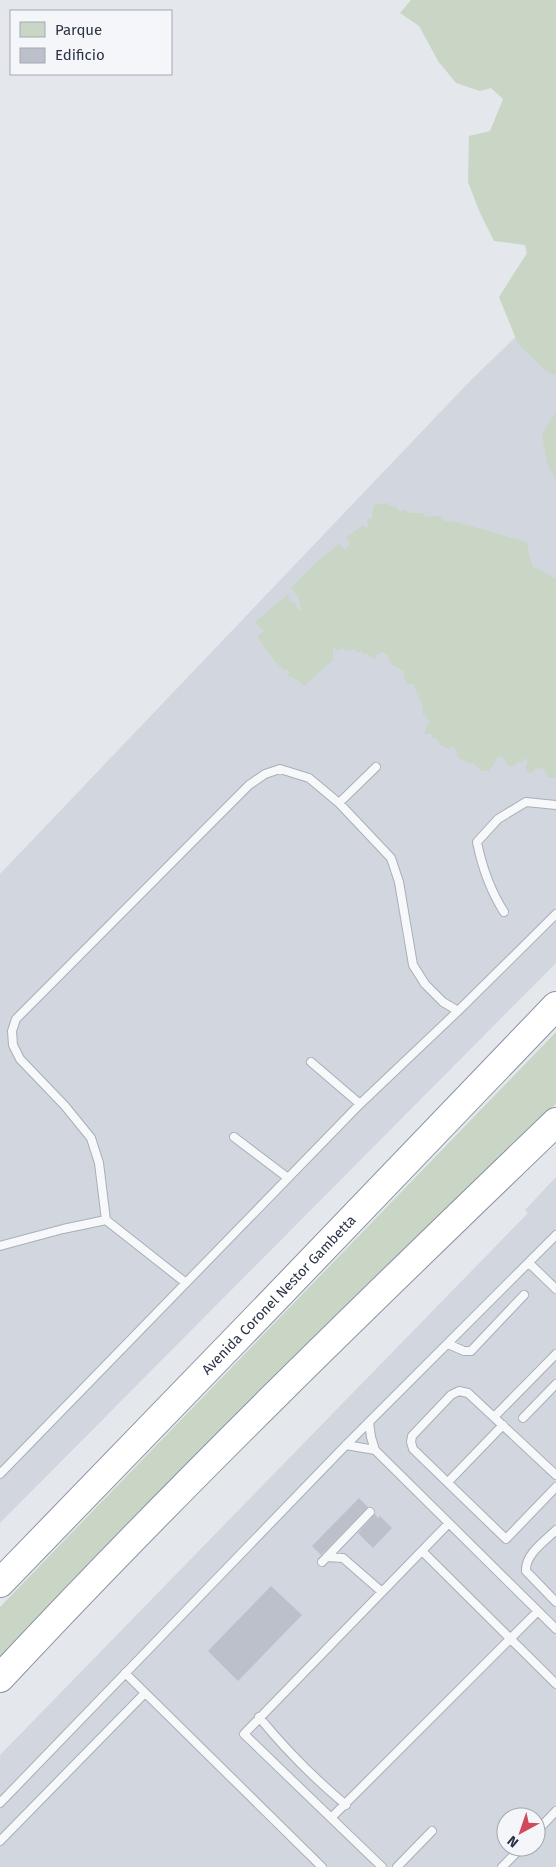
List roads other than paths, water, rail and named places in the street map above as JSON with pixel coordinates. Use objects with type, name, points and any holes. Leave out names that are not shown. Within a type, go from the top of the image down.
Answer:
[{"type":"highway","name":"Avenida Coronel Nestor Gambetta","points":[[0,1582],[556,1006]]},
{"type":"highway","points":[[0,1678],[61,1612],[203,1468],[393,1279],[556,1122]]},
{"type":"lane","points":[[339,803],[376,767]]},
{"type":"lane","points":[[186,1283],[106,1220],[99,1163],[91,1138],[65,1106],[20,1060],[13,1045],[12,1031],[16,1019],[249,785],[265,774],[280,769],[295,772],[309,778],[339,803],[390,858],[399,882],[413,965],[424,984],[443,1002],[458,1011]]},
{"type":"lane","points":[[504,912],[495,898],[483,871],[477,842],[498,819],[526,802],[556,804]]},
{"type":"lane","points":[[0,1474],[360,1104],[556,914]]},
{"type":"lane","points":[[311,1062],[360,1104]]},
{"type":"lane","points":[[234,1137],[288,1178]]},
{"type":"lane","points":[[0,1246],[106,1220]]},
{"type":"lane","points":[[0,1802],[346,1445],[556,1235]]},
{"type":"lane","points":[[529,1264],[556,1289]]},
{"type":"lane","points":[[448,1344],[464,1351],[471,1350],[524,1295]]},
{"type":"lane","points":[[494,1417],[556,1354]]},
{"type":"lane","points":[[523,1418],[556,1384]]},
{"type":"lane","points":[[556,1476],[468,1392],[459,1391],[452,1395],[412,1436],[413,1449],[506,1539],[556,1487]]},
{"type":"lane","points":[[369,1422],[375,1450],[556,1630]]},
{"type":"lane","points":[[448,1482],[503,1425]]},
{"type":"lane","points":[[346,1445],[375,1450]]},
{"type":"lane","points":[[370,1512],[324,1560],[343,1558],[382,1592]]},
{"type":"lane","points":[[382,1867],[244,1734],[449,1523]]},
{"type":"lane","points":[[556,1530],[528,1559],[526,1572],[556,1602]]},
{"type":"lane","points":[[343,1540],[343,1558]]},
{"type":"lane","points":[[422,1551],[556,1684]]},
{"type":"lane","points":[[332,1817],[538,1611]]},
{"type":"lane","points":[[125,1673],[322,1867]]},
{"type":"lane","points":[[0,1841],[145,1693]]},
{"type":"lane","points":[[259,1717],[270,1731],[346,1805]]},
{"type":"lane","points":[[546,1822],[556,1811]]},
{"type":"lane","points":[[396,1867],[432,1831]]},
{"type":"lane","points":[[502,1867],[512,1857]]}]
